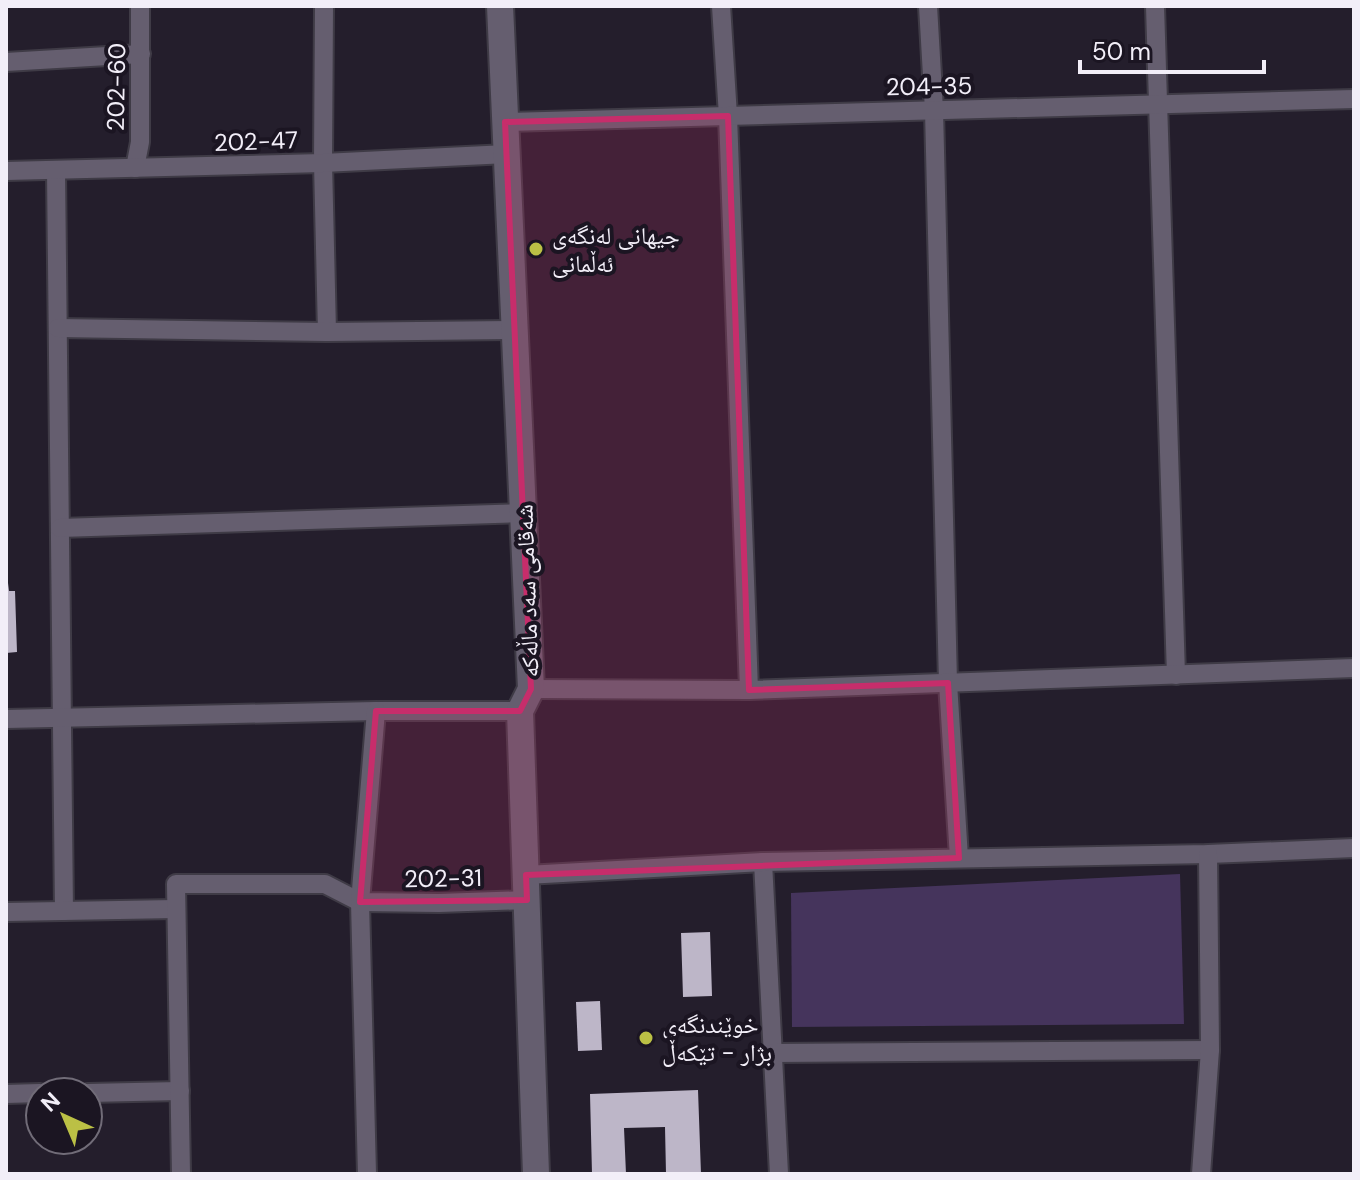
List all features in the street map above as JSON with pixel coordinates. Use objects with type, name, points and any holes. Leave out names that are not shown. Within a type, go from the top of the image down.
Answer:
[{"type":"street","name":"202-60","points":[[135,168],[140,142],[140,6]]},
{"type":"street","points":[[324,6],[323,163],[327,332]]},
{"type":"street","name":"شەقامی سەد ماڵەکە","points":[[500,6],[523,513],[526,888],[536,1174]]},
{"type":"street","points":[[721,6],[728,116],[749,690]]},
{"type":"street","points":[[928,6],[934,110],[948,683],[959,858]]},
{"type":"street","points":[[1155,6],[1176,675]]},
{"type":"street","points":[[6,62],[141,54]]},
{"type":"street","name":"204-35","points":[[505,122],[1354,99]]},
{"type":"street","name":"202-47","points":[[6,171],[323,163],[507,154]]},
{"type":"street","points":[[56,170],[64,911]]},
{"type":"street","points":[[58,328],[327,332],[515,330]]},
{"type":"street","points":[[60,528],[523,513]]},
{"type":"street","points":[[6,719],[376,711],[526,700],[749,690],[1354,668]]},
{"type":"street","points":[[367,1174],[360,902],[376,711]]},
{"type":"street","name":"202-31","points":[[360,902],[439,903],[526,888],[763,862],[1208,854],[1354,848]]},
{"type":"street","points":[[1201,1174],[1210,1050],[1208,854]]},
{"type":"street","points":[[763,862],[779,1174]]},
{"type":"street","points":[[181,1174],[176,884],[325,884],[360,902]]},
{"type":"street","points":[[6,912],[175,909]]},
{"type":"street","points":[[773,1053],[1210,1050]]},
{"type":"street","points":[[104,1093],[180,1091]]},
{"type":"highlighted area","points":[[728,116],[749,690],[948,683],[959,858],[526,875],[527,900],[360,902],[376,711],[520,711],[531,689],[505,122]]},
{"type":"shaded area","points":[[1180,874],[1184,1024],[792,1027],[791,893]]},
{"type":"building","points":[[6,583],[9,591],[15,591],[17,652],[6,653]]},
{"type":"building","points":[[710,932],[712,996],[683,997],[681,933]]},
{"type":"building","points":[[600,1001],[602,1050],[578,1051],[576,1002]]},
{"type":"building","points":[[698,1090],[701,1174],[666,1174],[665,1127],[624,1128],[626,1174],[592,1174],[590,1094]]},
{"type":"place","name":"جیهانی لەنگەی ئەڵمانی","points":[[536,249]]},
{"type":"place","name":"خوێندنگەی بژار - تێکەڵ","points":[[646,1038]]}]
